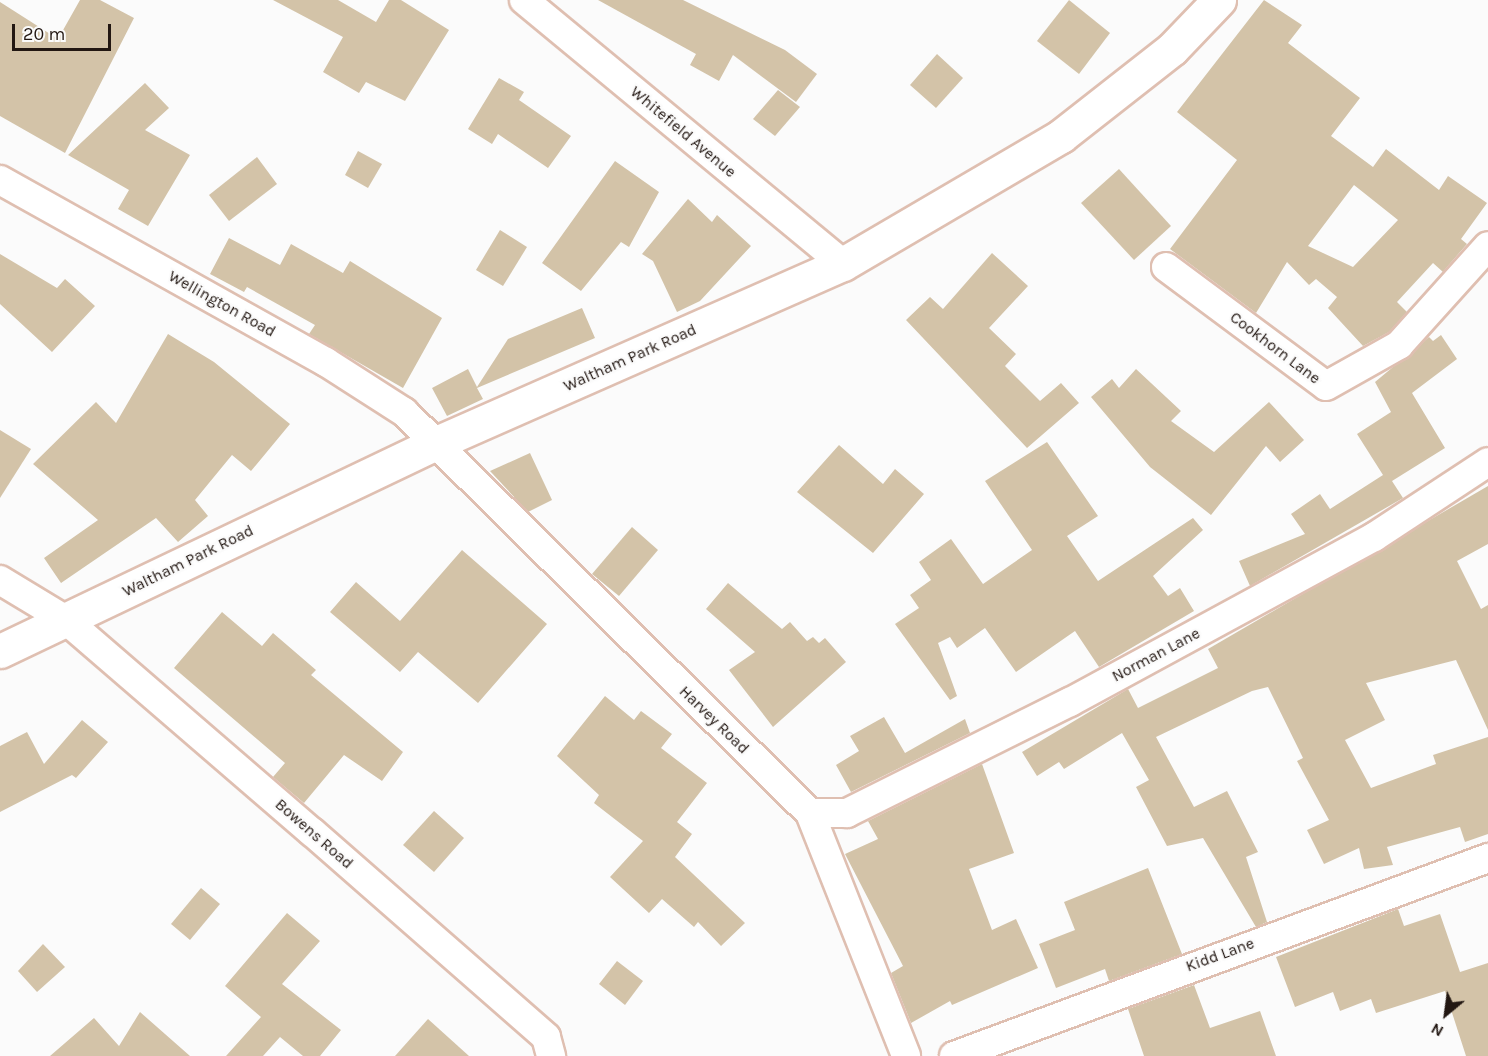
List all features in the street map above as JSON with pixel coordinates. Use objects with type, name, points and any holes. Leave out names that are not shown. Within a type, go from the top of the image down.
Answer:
[{"type":"main road","name":"Waltham Park Road","points":[[0,651],[432,445],[843,264],[1060,136],[1172,49],[1219,0]]},
{"type":"street","name":"Whitefield Avenue","points":[[524,0],[843,264]]},
{"type":"street","name":"Wellington Road","points":[[0,180],[326,362],[404,412],[432,445]]},
{"type":"street","name":"Cookhorn Lane","points":[[1166,267],[1326,386],[1399,345],[1488,246]]},
{"type":"street","name":"Harvey Road","points":[[432,445],[810,813],[906,1056]]},
{"type":"street","name":"Norman Lane","points":[[810,813],[847,813],[1070,702],[1374,537],[1488,462]]},
{"type":"street","name":"Bowens Road","points":[[0,580],[66,620],[546,1037],[551,1056]]},
{"type":"street","name":"Kidd Lane","points":[[954,1056],[1488,858]]},
{"type":"building","points":[[80,0],[100,0],[134,18],[65,153],[0,116],[0,2],[58,39]]},
{"type":"building","points":[[273,0],[338,0],[376,22],[389,0],[401,0],[449,30],[405,101],[366,82],[359,93],[323,72],[343,37]]},
{"type":"building","points":[[598,0],[683,0],[785,50],[817,74],[796,102],[733,55],[719,81],[690,65],[696,54]]},
{"type":"building","points":[[1069,0],[1110,33],[1079,74],[1037,41]]},
{"type":"building","points":[[1264,0],[1302,25],[1288,43],[1360,98],[1331,136],[1373,167],[1386,149],[1439,190],[1448,176],[1487,203],[1461,239],[1467,244],[1443,272],[1433,263],[1397,302],[1407,312],[1389,332],[1363,346],[1328,308],[1337,297],[1316,279],[1309,285],[1287,262],[1256,313],[1170,249],[1237,160],[1177,112]],"holes":[[[1354,185],[1398,220],[1353,267],[1308,246]]]},
{"type":"building","points":[[937,54],[963,78],[936,108],[910,85]]},
{"type":"building","points":[[499,78],[524,92],[519,100],[571,136],[548,168],[498,134],[492,144],[468,129]]},
{"type":"building","points":[[145,83],[169,108],[145,130],[190,155],[148,226],[118,209],[129,190],[68,155]]},
{"type":"building","points":[[778,90],[800,107],[775,136],[753,119]]},
{"type":"building","points":[[358,151],[382,164],[368,188],[345,175]]},
{"type":"building","points":[[257,157],[277,184],[229,221],[209,195]]},
{"type":"building","points":[[615,161],[659,192],[629,247],[621,242],[581,291],[542,263]]},
{"type":"building","points":[[1119,169],[1171,226],[1134,260],[1081,203]]},
{"type":"building","points":[[688,199],[712,222],[717,215],[751,246],[700,301],[677,312],[653,261],[642,254]]},
{"type":"building","points":[[500,230],[527,247],[503,286],[476,270]]},
{"type":"building","points":[[229,238],[280,265],[291,244],[343,273],[350,261],[442,318],[403,388],[309,334],[315,325],[247,287],[244,292],[210,274]]},
{"type":"building","points":[[992,253],[1028,286],[989,328],[1016,354],[1005,366],[1040,401],[1061,383],[1079,403],[1027,448],[906,320],[930,297],[943,309]]},
{"type":"building","points":[[0,254],[57,288],[65,279],[95,306],[52,352],[0,304]]},
{"type":"building","points":[[582,308],[595,338],[477,388],[483,399],[447,416],[432,388],[468,369],[477,387],[508,339]]},
{"type":"building","points":[[168,334],[214,362],[290,424],[251,471],[232,455],[195,500],[208,516],[178,542],[156,518],[61,583],[44,558],[98,520],[33,464],[96,402],[116,423]]},
{"type":"building","points":[[1441,335],[1457,359],[1412,393],[1445,448],[1392,481],[1403,498],[1250,586],[1239,561],[1305,534],[1291,514],[1320,494],[1330,509],[1383,475],[1357,434],[1391,412],[1375,382],[1429,337],[1433,341]]},
{"type":"building","points":[[1136,369],[1181,411],[1171,421],[1214,452],[1269,402],[1304,440],[1280,462],[1266,446],[1211,515],[1150,467],[1091,397],[1112,379],[1119,388]]},
{"type":"building","points":[[0,430],[31,449],[0,498]]},
{"type":"building","points":[[1047,442],[1098,516],[1067,536],[1098,581],[1193,518],[1203,530],[1153,576],[1168,596],[1180,588],[1194,611],[1099,667],[1075,631],[1016,672],[985,628],[957,648],[950,637],[938,643],[957,696],[950,700],[895,624],[919,608],[910,595],[931,580],[919,562],[951,539],[983,584],[1032,550],[985,481]]},
{"type":"building","points":[[839,445],[883,484],[895,469],[924,494],[873,553],[797,492]]},
{"type":"building","points":[[530,453],[552,500],[528,512],[490,471]]},
{"type":"building","points":[[1488,486],[1488,544],[1457,561],[1481,609],[1488,605],[1488,730],[1456,660],[1366,683],[1385,720],[1345,740],[1371,788],[1436,764],[1433,755],[1488,737],[1488,834],[1465,842],[1460,827],[1387,847],[1393,865],[1364,869],[1359,848],[1324,864],[1307,830],[1329,820],[1297,761],[1303,758],[1268,687],[1252,691],[1156,737],[1194,807],[1227,791],[1258,852],[1246,857],[1267,922],[1256,927],[1203,838],[1167,846],[1136,787],[1149,780],[1122,733],[1064,769],[1059,762],[1037,776],[1022,752],[1128,689],[1138,708],[1218,668],[1208,649]]},
{"type":"building","points":[[632,527],[658,550],[619,596],[592,574]]},
{"type":"building","points":[[462,550],[547,624],[478,703],[418,652],[400,672],[330,612],[356,582],[400,621]]},
{"type":"building","points":[[728,583],[782,629],[790,622],[807,641],[813,637],[819,643],[825,638],[846,662],[773,727],[729,670],[755,652],[706,609]]},
{"type":"building","points":[[222,612],[262,646],[273,633],[316,670],[311,675],[403,752],[382,781],[344,755],[304,803],[273,777],[285,763],[174,668]]},
{"type":"building","points":[[605,696],[634,720],[641,711],[672,734],[661,748],[707,783],[677,822],[692,834],[675,857],[745,923],[721,946],[698,922],[694,927],[662,899],[649,913],[610,877],[643,841],[594,803],[599,795],[557,756]]},
{"type":"building","points":[[884,717],[905,753],[965,719],[970,733],[851,792],[836,765],[859,751],[850,736]]},
{"type":"building","points":[[82,720],[108,742],[76,778],[72,775],[0,812],[0,746],[27,732],[44,764]]},
{"type":"building","points":[[982,764],[1014,853],[969,869],[992,930],[1016,919],[1038,968],[952,1005],[950,1001],[911,1023],[891,973],[903,966],[845,854],[878,839],[868,821]]},
{"type":"building","points":[[434,811],[464,838],[434,872],[403,845]]},
{"type":"building","points":[[1148,868],[1182,954],[1109,981],[1105,969],[1056,988],[1039,944],[1075,930],[1064,902]]},
{"type":"building","points":[[201,888],[220,904],[190,940],[171,924]]},
{"type":"building","points":[[1398,909],[1404,926],[1440,914],[1460,972],[1488,963],[1488,1056],[1466,1056],[1445,991],[1376,1013],[1371,999],[1340,1011],[1333,992],[1295,1007],[1276,957]]},
{"type":"building","points":[[287,913],[320,941],[282,984],[341,1030],[320,1056],[303,1056],[280,1037],[263,1056],[226,1056],[261,1017],[225,986]]},
{"type":"building","points":[[43,944],[65,967],[37,992],[18,971]]},
{"type":"building","points":[[617,961],[643,981],[625,1005],[599,984]]},
{"type":"building","points":[[1194,985],[1210,1028],[1260,1011],[1276,1056],[1144,1056],[1128,1009]]},
{"type":"building","points":[[140,1012],[190,1056],[50,1056],[94,1018],[119,1046]]},
{"type":"building","points":[[428,1019],[469,1056],[395,1056]]}]
